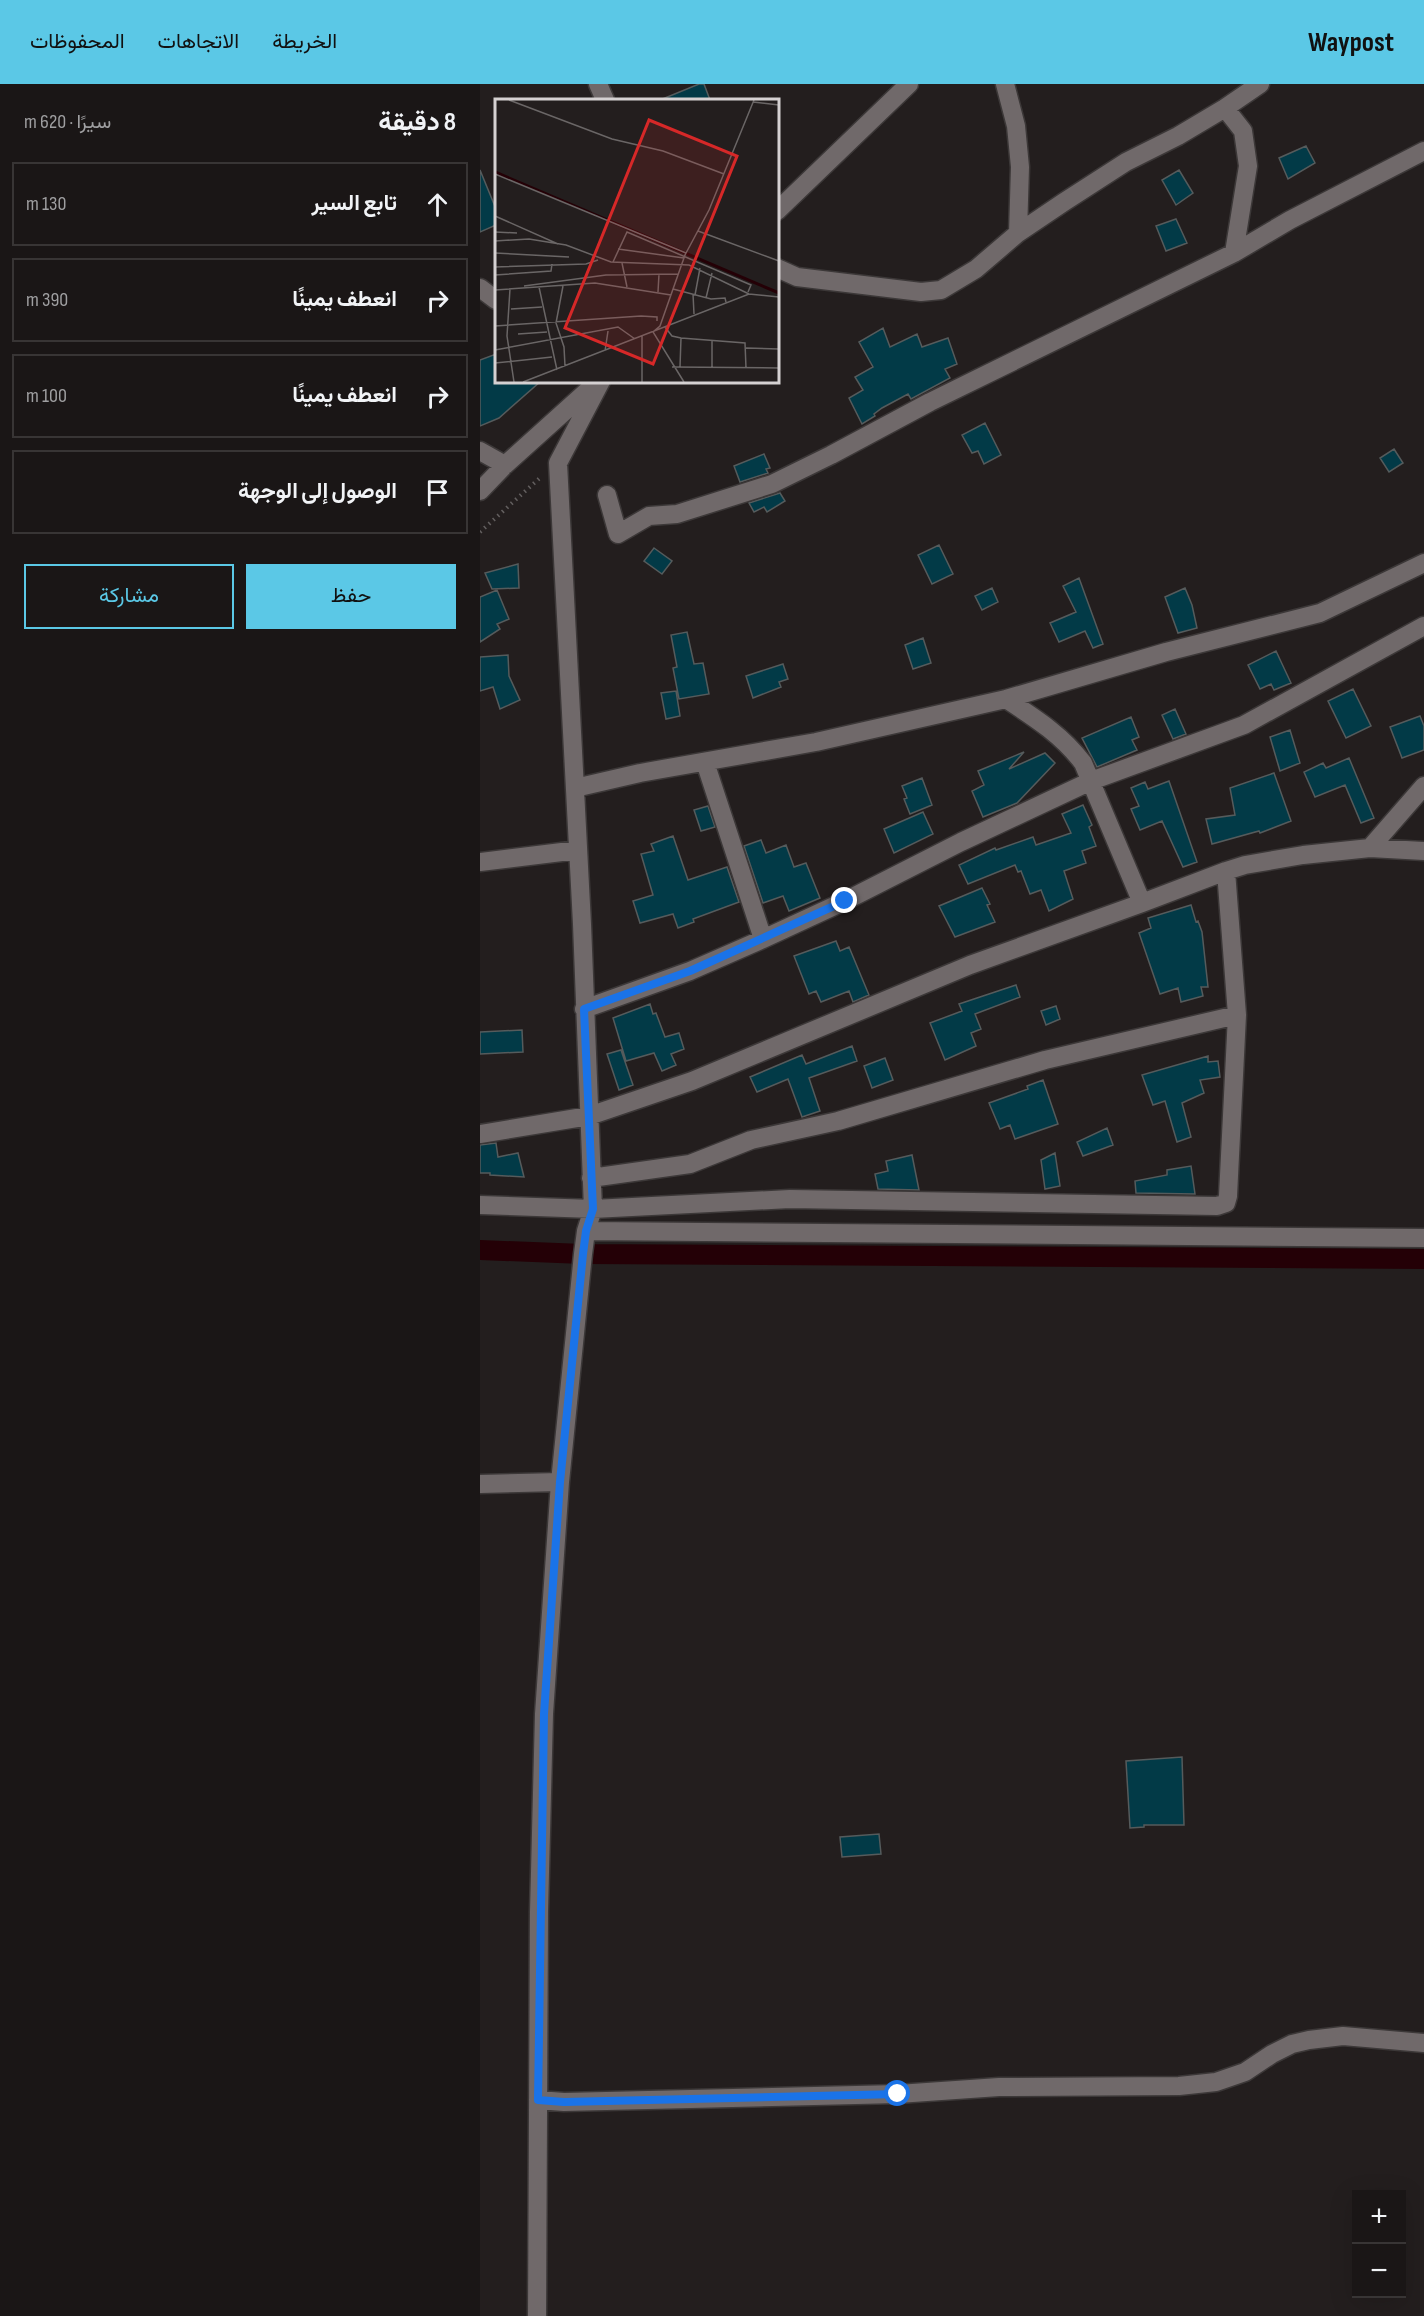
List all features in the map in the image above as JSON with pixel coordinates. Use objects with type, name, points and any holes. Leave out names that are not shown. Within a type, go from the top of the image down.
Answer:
[{"type":"street","points":[[598,84],[605,99]]},
{"type":"street","points":[[778,210],[909,84]]},
{"type":"street","points":[[1005,84],[1016,126],[1020,168],[1018,232]]},
{"type":"street","points":[[778,268],[797,277],[921,292],[941,290],[976,268],[1018,232],[1126,162],[1178,136],[1226,108],[1260,84]]},
{"type":"street","points":[[1226,108],[1243,131],[1248,166],[1234,253]]},
{"type":"street","points":[[608,495],[618,534],[649,516],[677,514],[772,484],[930,402],[1234,253],[1290,220],[1424,151]]},
{"type":"street","points":[[480,288],[495,299]]},
{"type":"street","points":[[537,2316],[544,1714],[560,1482],[586,1231],[593,1209],[578,850],[558,463],[599,382]]},
{"type":"street","points":[[480,491],[505,465],[599,382]]},
{"type":"street","points":[[480,451],[505,465]]},
{"type":"street","points":[[575,788],[640,773],[816,742],[1006,699],[1167,652],[1320,613],[1424,563]]},
{"type":"street","points":[[584,1009],[690,971],[763,939],[1092,781],[1244,725],[1424,626]]},
{"type":"street","points":[[1006,699],[1047,725],[1070,746],[1092,781],[1142,903]]},
{"type":"street","points":[[705,762],[763,939]]},
{"type":"street","points":[[1370,848],[1424,786]]},
{"type":"street","points":[[480,1134],[589,1116],[692,1081],[970,965],[1245,865],[1303,855],[1370,848],[1424,850]]},
{"type":"street","points":[[480,862],[578,850]]},
{"type":"street","points":[[480,1205],[593,1209],[790,1199],[1217,1206],[1226,1203],[1238,1014],[1226,871]]},
{"type":"street","points":[[591,1178],[690,1164],[751,1140],[838,1121],[1045,1060],[1238,1014]]},
{"type":"street","points":[[586,1231],[1424,1238]]},
{"type":"street","points":[[480,1484],[560,1482]]},
{"type":"street","points":[[538,2100],[564,2102],[770,2098],[898,2094],[999,2087],[1179,2086],[1216,2082],[1245,2072],[1272,2054],[1292,2044],[1309,2040],[1343,2036],[1424,2043]]},
{"type":"path","points":[[480,532],[558,463]]},
{"type":"building","points":[[704,84],[710,99],[662,99]]},
{"type":"building","points":[[1306,146],[1315,163],[1288,179],[1279,158]]},
{"type":"building","points":[[480,170],[495,207],[495,225],[480,232]]},
{"type":"building","points":[[1179,170],[1193,193],[1176,205],[1162,180]]},
{"type":"building","points":[[1176,219],[1187,243],[1166,251],[1156,226]]},
{"type":"building","points":[[883,328],[890,347],[917,334],[922,347],[948,338],[957,364],[945,369],[950,378],[911,399],[908,394],[882,408],[874,414],[875,416],[862,424],[849,398],[863,390],[855,377],[873,367],[859,342]]},
{"type":"building","points":[[495,354],[495,382],[540,382],[499,418],[480,426],[480,360]]},
{"type":"building","points":[[985,423],[1001,455],[984,464],[978,451],[972,453],[962,435]]},
{"type":"building","points":[[1394,449],[1403,463],[1389,472],[1380,458]]},
{"type":"building","points":[[764,454],[770,468],[766,469],[768,473],[740,482],[734,466]]},
{"type":"building","points":[[780,493],[785,501],[767,512],[764,507],[754,512],[749,503]]},
{"type":"building","points":[[939,545],[953,574],[932,584],[918,555]]},
{"type":"building","points":[[654,548],[672,561],[662,574],[644,561]]},
{"type":"building","points":[[518,564],[519,588],[492,589],[485,573]]},
{"type":"building","points":[[1079,578],[1103,644],[1093,648],[1085,631],[1059,642],[1050,623],[1076,612],[1063,586]]},
{"type":"building","points":[[992,588],[998,602],[982,610],[975,596]]},
{"type":"building","points":[[1185,588],[1192,605],[1197,628],[1178,633],[1165,597]]},
{"type":"building","points":[[497,590],[509,619],[497,624],[500,629],[480,642],[480,597]]},
{"type":"building","points":[[687,632],[694,664],[703,663],[709,694],[679,699],[673,668],[677,667],[671,635]]},
{"type":"building","points":[[923,638],[931,663],[913,669],[905,645]]},
{"type":"building","points":[[1276,651],[1291,683],[1274,690],[1271,684],[1260,689],[1248,665]]},
{"type":"building","points":[[508,655],[509,676],[520,700],[500,709],[493,687],[480,691],[480,657]]},
{"type":"building","points":[[783,664],[788,679],[779,682],[781,687],[753,698],[746,676]]},
{"type":"building","points":[[1353,689],[1371,726],[1346,738],[1328,701]]},
{"type":"building","points":[[676,691],[680,716],[666,719],[661,693]]},
{"type":"building","points":[[1175,709],[1186,734],[1173,739],[1162,715]]},
{"type":"building","points":[[1420,716],[1424,726],[1424,750],[1402,758],[1390,727]]},
{"type":"building","points":[[1131,717],[1139,737],[1132,740],[1137,750],[1097,767],[1082,738]]},
{"type":"building","points":[[1290,730],[1300,763],[1280,771],[1270,737]]},
{"type":"building","points":[[1024,752],[1009,769],[1045,753],[1055,763],[1017,803],[983,817],[972,791],[984,785],[978,771]]},
{"type":"building","points":[[1349,758],[1374,818],[1361,823],[1345,785],[1315,797],[1304,772],[1323,763],[1326,768]]},
{"type":"building","points":[[1274,773],[1291,821],[1260,833],[1259,831],[1212,844],[1206,819],[1235,815],[1230,788]]},
{"type":"building","points":[[922,778],[932,805],[910,814],[902,786]]},
{"type":"building","points":[[1169,781],[1197,862],[1183,867],[1162,821],[1140,830],[1131,809],[1139,806],[1131,788],[1145,782],[1148,789]]},
{"type":"building","points":[[1083,805],[1092,825],[1089,827],[1096,846],[1082,851],[1086,863],[1064,871],[1073,899],[1049,911],[1041,890],[1030,894],[1021,871],[1018,872],[1015,865],[968,884],[959,865],[995,848],[996,850],[1033,837],[1036,845],[1071,833],[1062,814]]},
{"type":"building","points":[[708,806],[715,827],[701,831],[694,810]]},
{"type":"building","points":[[923,812],[933,834],[894,853],[884,829]]},
{"type":"building","points":[[673,836],[688,880],[727,867],[739,902],[693,919],[694,922],[678,928],[673,914],[640,923],[633,901],[653,895],[641,854],[654,851],[651,844]]},
{"type":"building","points":[[761,840],[766,853],[786,845],[794,867],[806,863],[820,898],[789,911],[783,896],[763,903],[744,846]]},
{"type":"building","points":[[982,888],[995,922],[955,937],[939,906]]},
{"type":"building","points":[[1191,905],[1202,932],[1208,987],[1201,987],[1203,996],[1181,1002],[1178,988],[1160,994],[1139,933],[1151,928],[1148,918]]},
{"type":"building","points":[[836,941],[840,951],[849,947],[869,995],[853,1002],[849,991],[821,1002],[816,991],[809,994],[794,956]]},
{"type":"building","points":[[1016,985],[1020,997],[975,1014],[981,1029],[971,1033],[976,1046],[945,1060],[930,1023],[962,1011],[959,1004]]},
{"type":"building","points":[[650,1004],[665,1037],[679,1033],[684,1049],[671,1054],[676,1065],[662,1071],[654,1053],[626,1061],[613,1018]]},
{"type":"building","points":[[1056,1006],[1060,1019],[1046,1025],[1041,1011]]},
{"type":"building","points":[[522,1030],[523,1052],[480,1054],[480,1032]]},
{"type":"building","points":[[852,1046],[857,1061],[809,1078],[820,1111],[802,1117],[788,1079],[757,1092],[750,1077],[802,1055],[806,1064]]},
{"type":"building","points":[[621,1050],[633,1085],[619,1090],[607,1054]]},
{"type":"building","points":[[1208,1056],[1208,1062],[1218,1061],[1220,1077],[1200,1080],[1204,1093],[1182,1103],[1191,1137],[1177,1142],[1165,1101],[1153,1105],[1142,1075]]},
{"type":"building","points":[[885,1058],[893,1080],[872,1088],[864,1066]]},
{"type":"building","points":[[1043,1080],[1058,1124],[1015,1139],[1010,1125],[1000,1129],[989,1103],[1028,1089],[1027,1086]]},
{"type":"building","points":[[1107,1128],[1113,1145],[1083,1156],[1077,1142]]},
{"type":"building","points":[[496,1143],[498,1157],[518,1153],[524,1177],[480,1173],[480,1145]]},
{"type":"building","points":[[1055,1153],[1060,1186],[1045,1189],[1041,1160]]},
{"type":"building","points":[[912,1155],[919,1190],[878,1189],[875,1174],[888,1171],[886,1161]]},
{"type":"building","points":[[1191,1166],[1195,1194],[1136,1193],[1135,1181],[1167,1175],[1167,1170]]},
{"type":"building","points":[[1182,1757],[1184,1825],[1144,1825],[1144,1827],[1130,1828],[1126,1761]]},
{"type":"building","points":[[879,1834],[881,1854],[842,1857],[840,1837]]},
{"type":"waterway","points":[[480,1250],[583,1254],[1424,1259]]},
{"type":"route","points":[[845,901],[690,971],[584,1009],[593,1209],[586,1231],[583,1254],[560,1482],[544,1714],[539,1912],[538,2100],[564,2102],[898,2094]]}]
